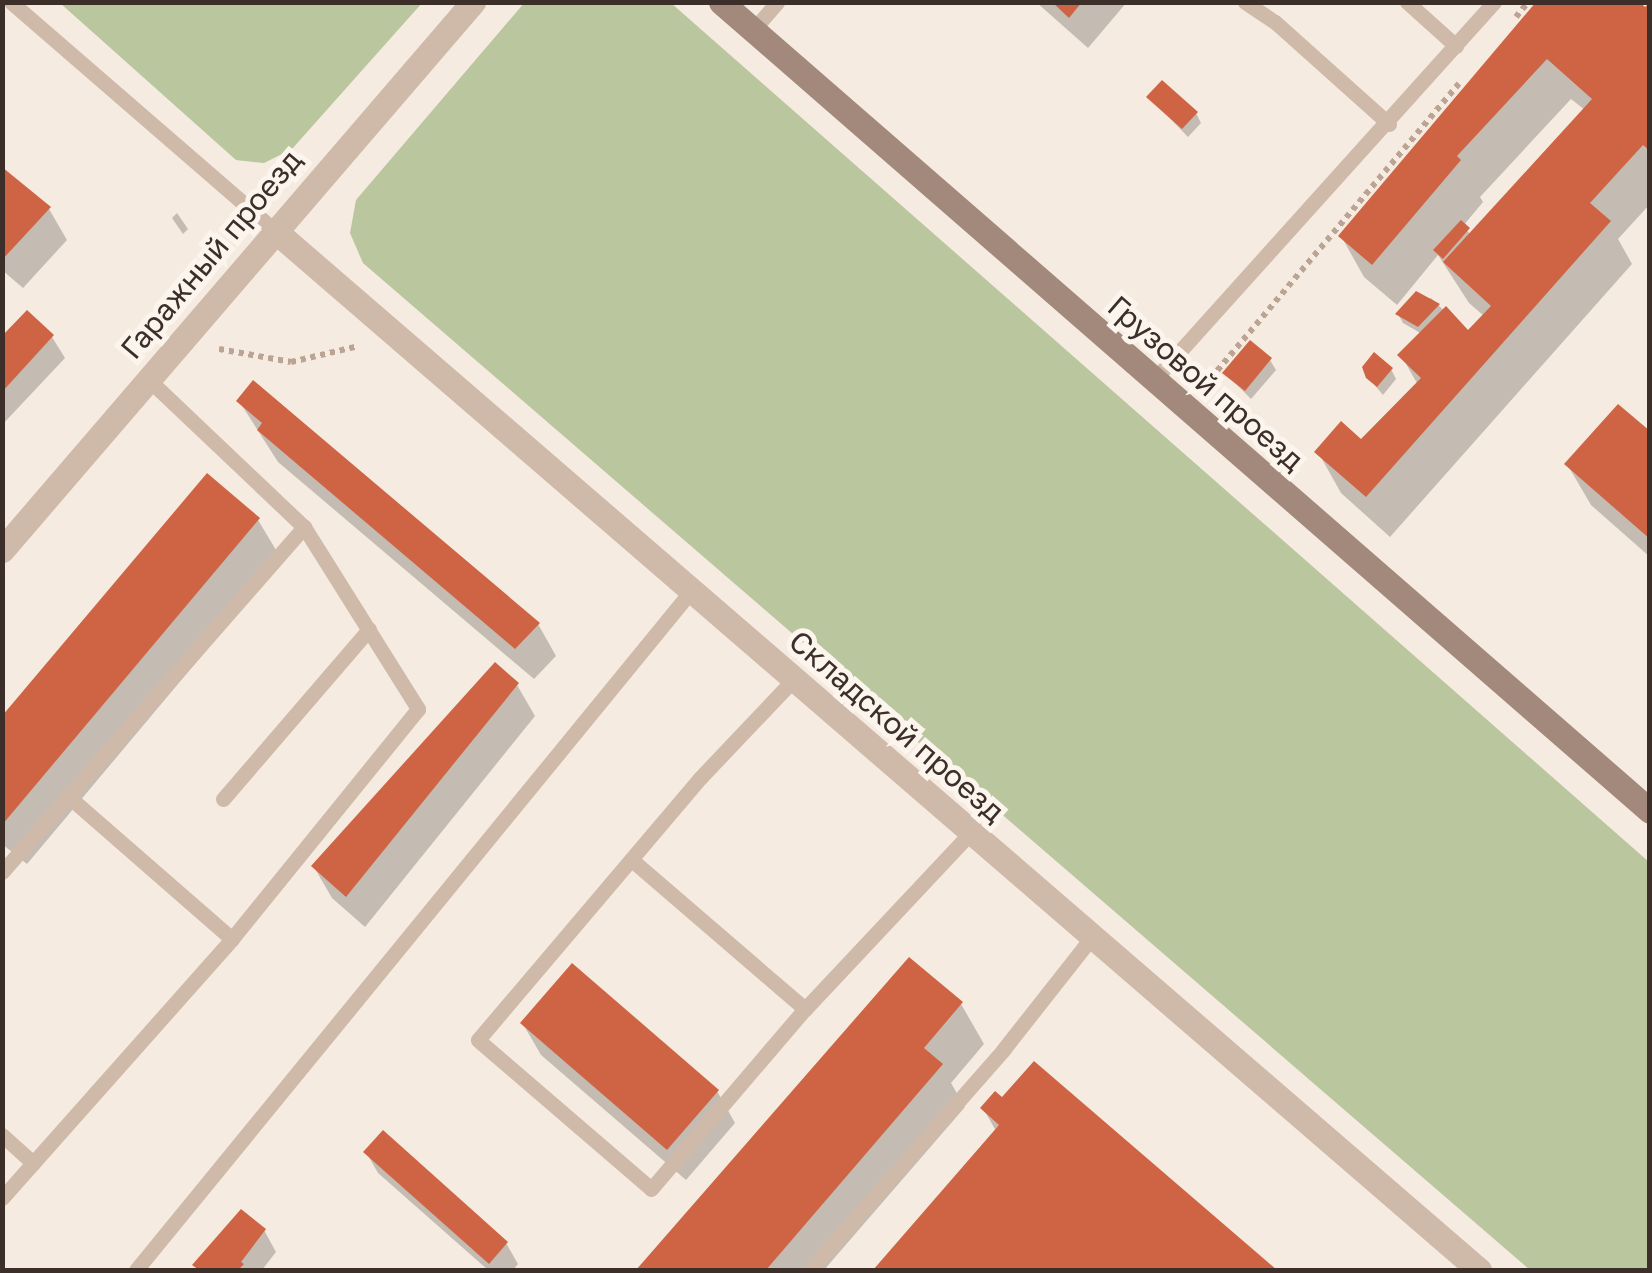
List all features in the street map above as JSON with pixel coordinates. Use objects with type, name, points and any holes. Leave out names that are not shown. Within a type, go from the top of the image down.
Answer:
[{"type":"street","name":"Гаражный проезд","points":[[2,550],[473,2]]},
{"type":"street","name":"Грузовой проезд","points":[[721,2],[1650,811]]},
{"type":"street","name":"Складской проезд","points":[[274,230],[1479,1270]]},
{"type":"lane","points":[[10,2],[274,230]]},
{"type":"lane","points":[[753,30],[777,2]]},
{"type":"lane","points":[[1245,2],[1275,22],[1389,124]]},
{"type":"lane","points":[[1407,2],[1456,46]]},
{"type":"lane","points":[[1153,381],[1389,124],[1494,2]]},
{"type":"lane","points":[[2,1198],[232,939],[418,710],[304,527],[148,378]]},
{"type":"lane","points":[[2,872],[304,527]]},
{"type":"lane","points":[[136,1270],[692,591]]},
{"type":"lane","points":[[224,800],[369,629]]},
{"type":"lane","points":[[794,679],[700,778],[478,1040],[651,1190],[805,1009],[971,832]]},
{"type":"lane","points":[[67,795],[232,939]]},
{"type":"lane","points":[[633,860],[805,1009]]},
{"type":"lane","points":[[810,1270],[1002,1050],[1092,937]]},
{"type":"lane","points":[[2,1136],[33,1163]]},
{"type":"path","points":[[1502,32],[1528,2]]},
{"type":"path","points":[[1212,378],[1464,78]]},
{"type":"path","points":[[219,349],[290,362],[355,347]]},
{"type":"green space","points":[[525,2],[671,3],[1649,862],[1649,1270],[1530,1270],[363,263],[350,233],[356,200]]},
{"type":"green space","points":[[60,3],[422,3],[292,149],[264,163],[236,160]]},
{"type":"building","points":[[1052,2],[1082,2],[1069,18]]},
{"type":"building","points":[[1536,2],[1640,2],[1645,7],[1650,2],[1650,151],[1643,145],[1590,203],[1611,221],[1366,497],[1314,452],[1341,421],[1361,439],[1421,378],[1397,355],[1446,306],[1468,330],[1491,306],[1443,262],[1592,99],[1547,59],[1457,156],[1461,160],[1372,265],[1338,236]]},
{"type":"building","points":[[1162,80],[1198,112],[1182,129],[1146,97]]},
{"type":"building","points":[[2,167],[51,207],[2,260]]},
{"type":"building","points":[[1461,220],[1470,228],[1443,259],[1433,250]]},
{"type":"building","points":[[1416,291],[1440,304],[1418,327],[1395,314]]},
{"type":"building","points":[[27,310],[54,335],[2,392],[2,336]]},
{"type":"building","points":[[1250,340],[1272,358],[1245,391],[1222,373]]},
{"type":"building","points":[[1374,352],[1393,368],[1377,387],[1366,378],[1362,367]]},
{"type":"building","points":[[253,380],[540,623],[515,649],[257,430],[262,423],[236,401]]},
{"type":"building","points":[[1618,404],[1650,431],[1650,539],[1564,464]]},
{"type":"building","points":[[207,473],[260,518],[2,825],[2,716]]},
{"type":"building","points":[[495,662],[519,683],[346,897],[311,866]]},
{"type":"building","points":[[909,957],[963,1002],[924,1048],[943,1064],[766,1270],[636,1270]]},
{"type":"building","points":[[572,963],[719,1090],[667,1150],[520,1023]]},
{"type":"building","points":[[1034,1061],[1277,1270],[873,1270],[999,1125],[980,1108],[995,1091],[1002,1097]]},
{"type":"building","points":[[383,1130],[508,1242],[489,1264],[363,1152]]},
{"type":"building","points":[[241,1209],[266,1229],[241,1262],[244,1264],[238,1270],[199,1270],[192,1265]]}]
